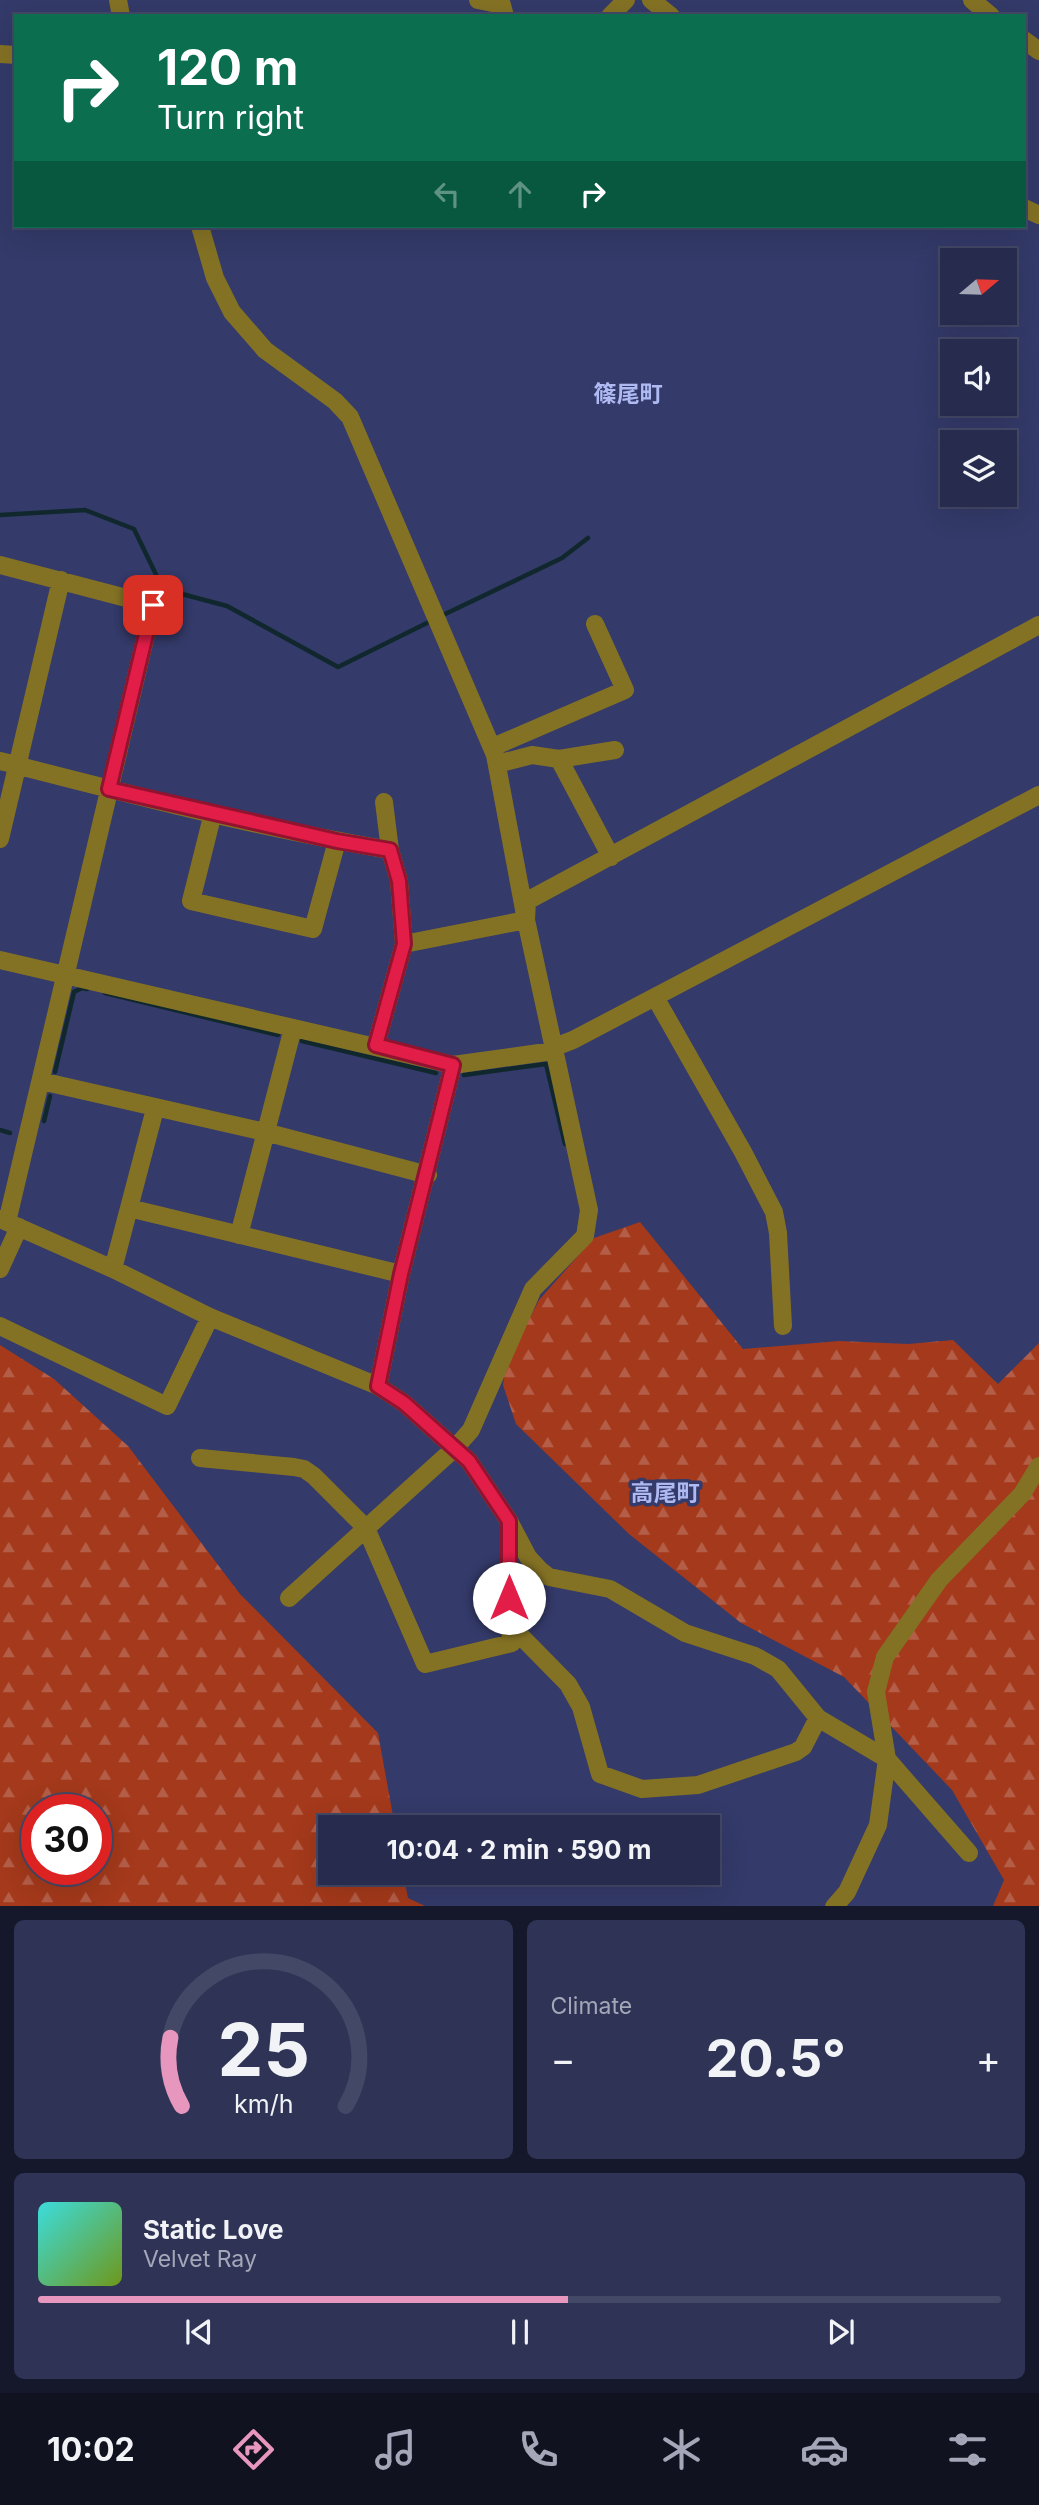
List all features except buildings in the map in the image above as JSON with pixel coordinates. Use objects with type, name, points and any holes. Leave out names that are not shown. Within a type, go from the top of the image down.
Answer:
[{"type":"street","points":[[478,0],[502,5],[504,14]]},
{"type":"street","points":[[612,14],[626,0]]},
{"type":"street","points":[[651,0],[668,14]]},
{"type":"street","points":[[202,228],[215,278],[232,312],[271,354],[335,401],[350,417],[495,755],[553,1051],[589,1210],[585,1236],[533,1289],[471,1430],[456,1447],[289,1598]]},
{"type":"street","points":[[0,565],[153,605],[64,974],[0,1269]]},
{"type":"street","points":[[0,839],[9,763],[61,580]]},
{"type":"street","points":[[495,755],[625,690],[595,624]]},
{"type":"street","points":[[526,920],[527,901],[1039,625]]},
{"type":"street","points":[[495,755],[532,754],[559,759],[615,750]]},
{"type":"street","points":[[559,759],[611,857]]},
{"type":"street","points":[[9,763],[213,813],[390,850]]},
{"type":"street","points":[[0,960],[453,1065],[553,1051],[1039,795]]},
{"type":"street","points":[[376,1045],[404,944],[399,881],[390,850],[384,802]]},
{"type":"street","points":[[213,813],[191,901],[313,929],[337,841]]},
{"type":"street","points":[[404,944],[526,920]]},
{"type":"street","points":[[655,997],[738,1142],[774,1212],[778,1233],[783,1326]]},
{"type":"street","points":[[239,1235],[293,1028]]},
{"type":"street","points":[[378,1386],[401,1274],[428,1175],[453,1065]]},
{"type":"street","points":[[41,1081],[265,1132],[428,1175]]},
{"type":"street","points":[[113,1269],[155,1109]]},
{"type":"street","points":[[129,1208],[401,1274]]},
{"type":"street","points":[[9,1223],[113,1269],[210,1317],[378,1386],[404,1403],[469,1461],[509,1521],[528,1557],[549,1577],[610,1589],[685,1633],[767,1661],[788,1678],[818,1718],[887,1759],[969,1853]]},
{"type":"street","points":[[0,1326],[167,1406],[210,1317]]},
{"type":"street","points":[[200,1458],[304,1469],[314,1476],[366,1528],[425,1664],[512,1643],[509,1624],[509,1521]]},
{"type":"street","points":[[834,1906],[847,1892],[878,1825],[887,1759],[876,1692],[885,1657],[939,1580],[1022,1494],[1039,1466]]},
{"type":"street","points":[[509,1624],[568,1684],[581,1707],[600,1774],[642,1789],[698,1785],[796,1752],[803,1747],[818,1718]]},
{"type":"green space","points":[[640,1222],[743,1349],[839,1341],[908,1344],[953,1340],[998,1384],[1039,1343],[1039,1906],[993,1906],[1004,1880],[952,1790],[844,1677],[741,1623],[629,1534],[516,1424],[503,1385],[506,1364],[539,1300],[594,1238]]},
{"type":"green space","points":[[0,1345],[54,1379],[128,1446],[240,1594],[378,1733],[393,1815],[318,1815],[318,1885],[405,1885],[408,1898],[425,1906],[0,1906]]},
{"type":"waterway","points":[[0,515],[85,510],[134,529],[163,589],[227,606],[338,667],[433,620]]},
{"type":"waterway","points":[[441,616],[562,558],[588,538]]},
{"type":"waterway","points":[[55,1072],[74,992],[87,989]]},
{"type":"waterway","points":[[105,993],[278,1035]]},
{"type":"waterway","points":[[302,1041],[436,1073]]},
{"type":"waterway","points":[[464,1075],[546,1064],[565,1144]]},
{"type":"waterway","points":[[44,1121],[50,1096]]},
{"type":"waterway","points":[[0,1130],[10,1133]]},
{"type":"district","name":"篠尾町","points":[[628,394]]},
{"type":"district","name":"高尾町","points":[[665,1493]]},
{"type":"route","points":[[153,605],[109,789],[337,841],[390,850],[399,881],[404,944],[376,1045],[453,1065],[428,1175],[401,1274],[378,1386],[404,1403],[456,1447],[469,1461],[509,1521],[509,1598]]}]
